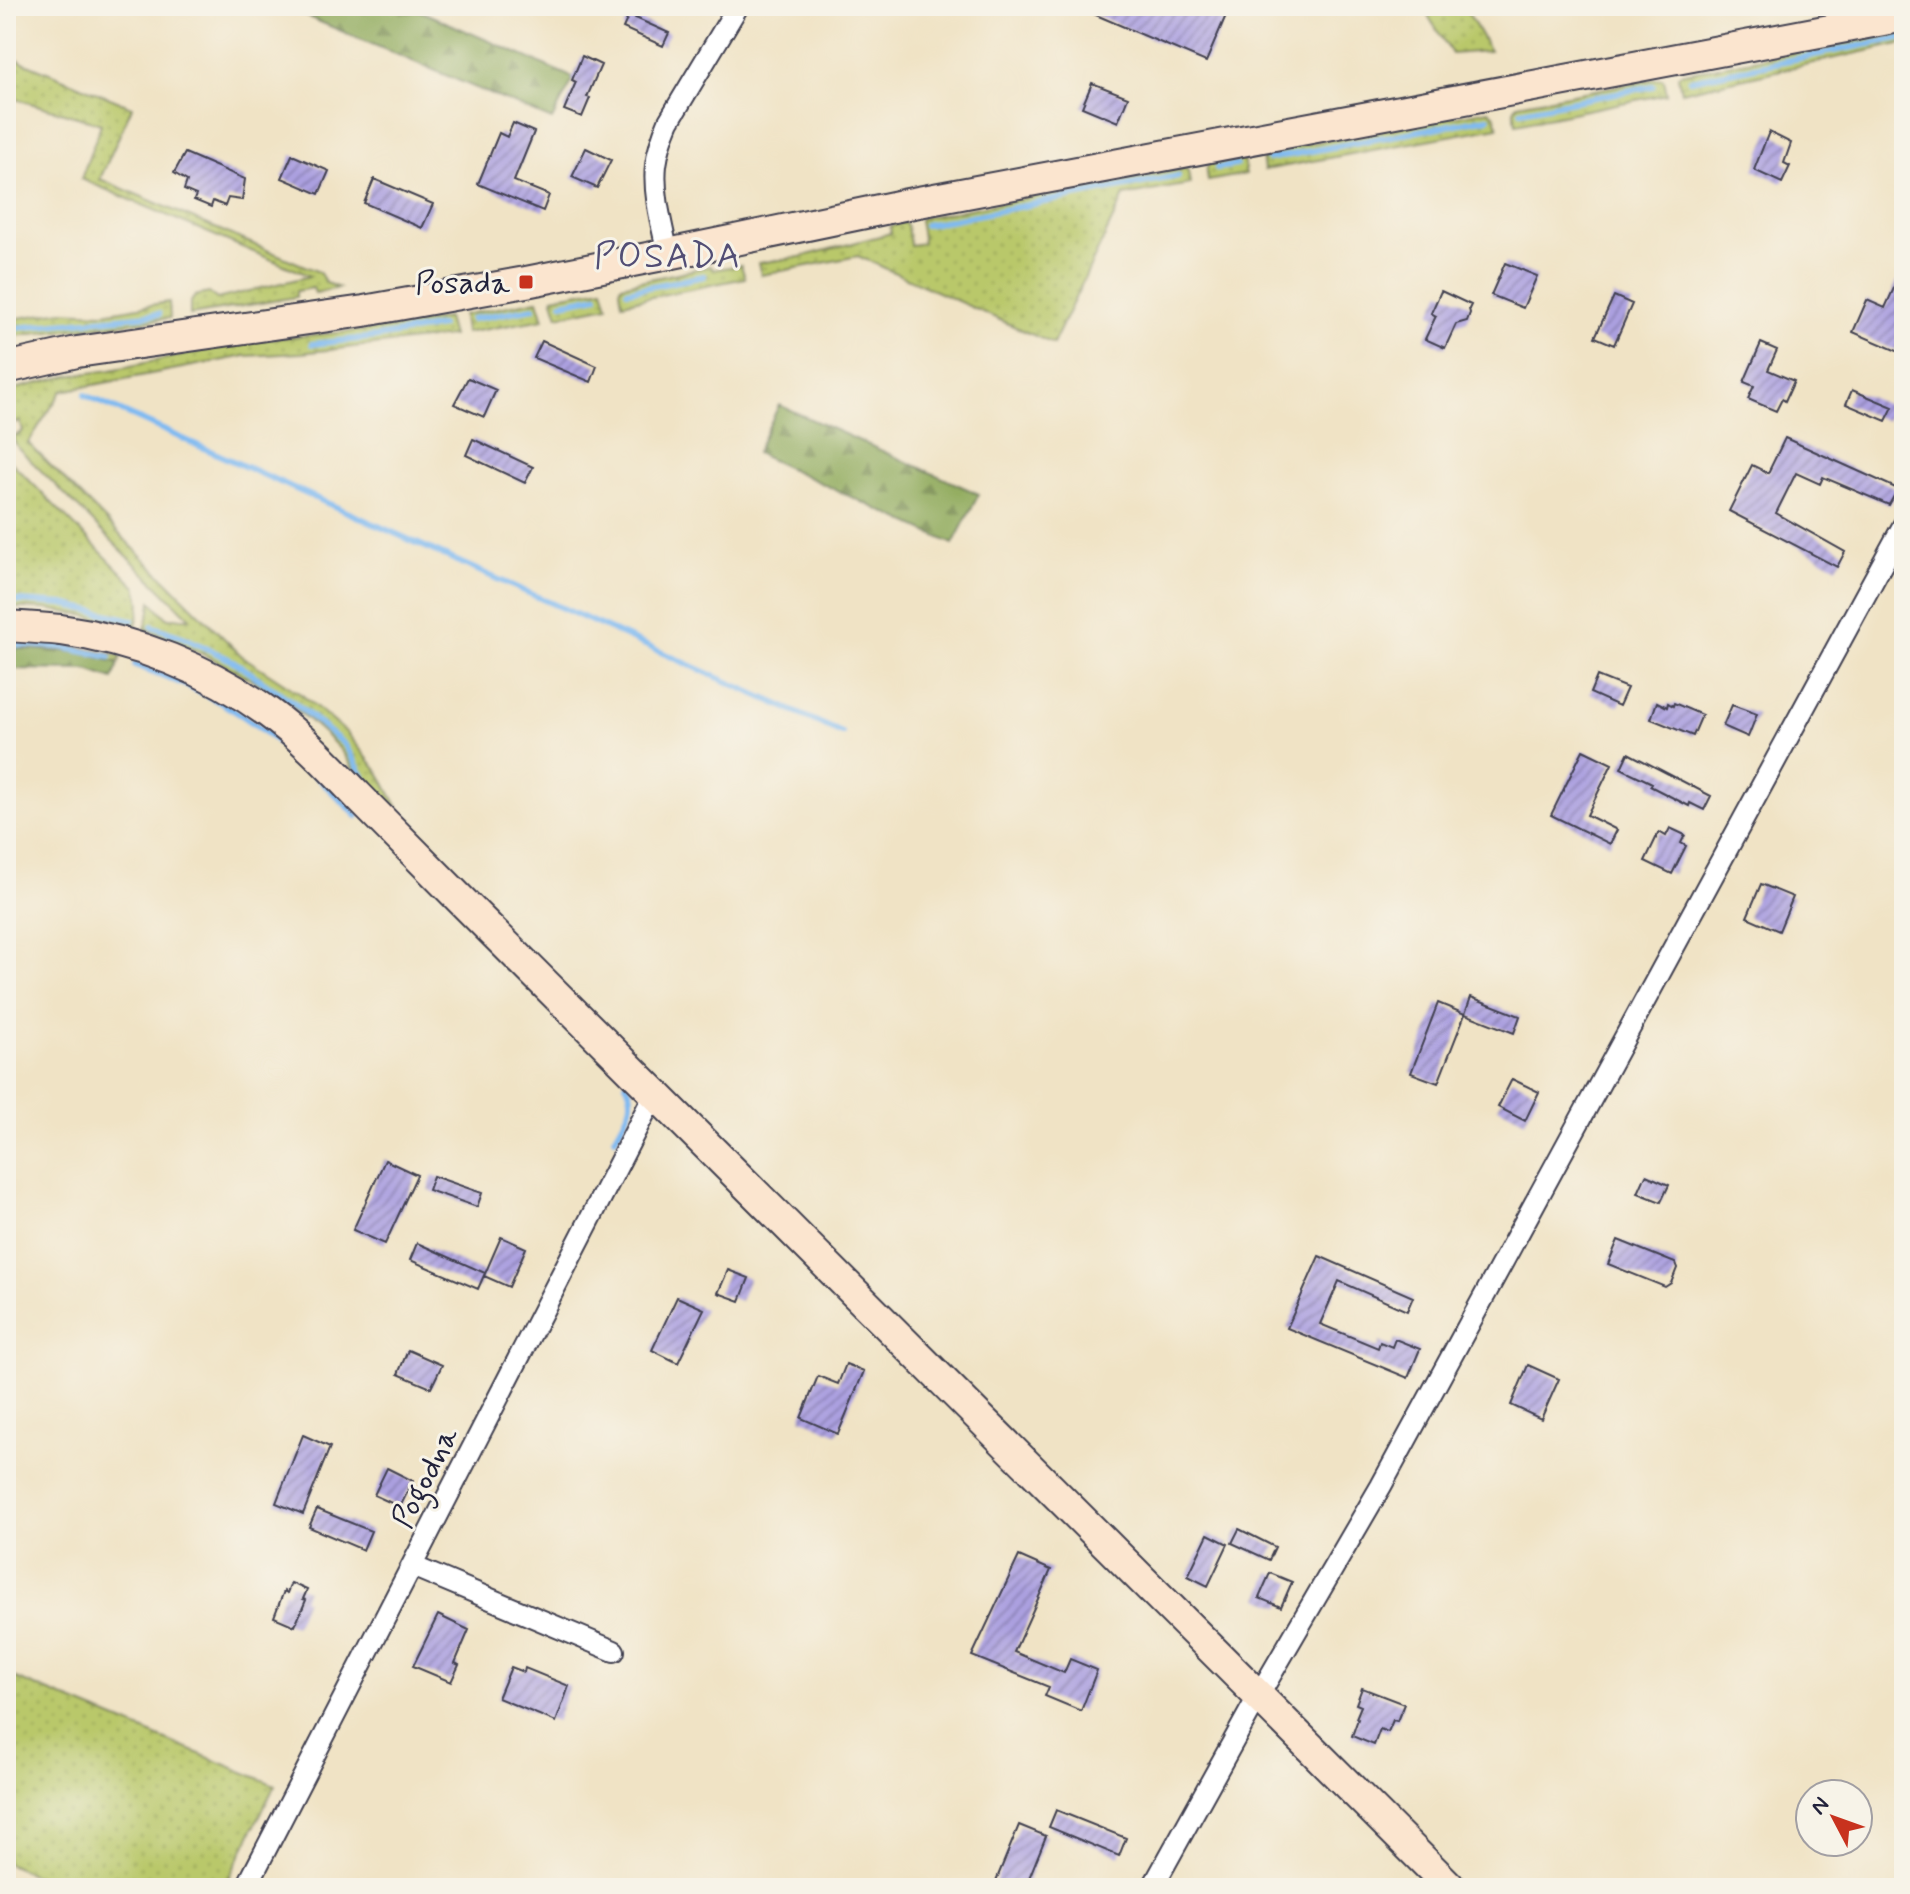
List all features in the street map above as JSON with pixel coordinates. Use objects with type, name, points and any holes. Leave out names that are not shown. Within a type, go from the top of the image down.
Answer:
[{"type":"street","points":[[668,254],[656,178],[662,138],[669,121],[738,6]]},
{"type":"street","points":[[6,368],[77,352],[364,311],[668,254],[908,204],[1904,16]]},
{"type":"street","points":[[1152,1888],[1259,1695],[1381,1486],[1904,524]]},
{"type":"street","points":[[6,626],[61,630],[134,647],[174,661],[249,699],[323,759],[1451,1888]]},
{"type":"street","name":"Pogodna","points":[[246,1888],[655,1093]]},
{"type":"street","points":[[412,1566],[614,1651]]},
{"type":"green space","points":[[282,6],[409,6],[574,78],[552,120]]},
{"type":"green space","points":[[1422,6],[1464,6],[1490,51],[1452,54]]},
{"type":"green space","points":[[1904,31],[1904,43],[1681,92],[1680,74]]},
{"type":"green space","points":[[6,55],[132,107],[100,179],[319,272],[326,283],[339,288],[315,293],[313,288],[296,291],[296,297],[190,315],[190,303],[195,296],[209,293],[217,299],[310,276],[81,179],[101,124],[6,96]]},
{"type":"green space","points":[[1661,78],[1667,94],[1516,124],[1514,110],[1518,104]]},
{"type":"green space","points":[[1489,110],[1495,115],[1498,127],[1264,170],[1262,156],[1269,151]]},
{"type":"green space","points":[[1240,156],[1246,174],[1208,181],[1209,164]]},
{"type":"green space","points":[[1185,168],[1190,184],[1124,196],[1053,344],[858,256],[761,275],[758,263],[800,257],[891,233],[890,227],[904,222],[910,245],[923,243],[921,218]]},
{"type":"green space","points":[[741,265],[745,278],[622,303],[622,285],[711,266],[713,270]]},
{"type":"green space","points":[[603,288],[608,306],[558,316],[554,297]]},
{"type":"green space","points":[[538,300],[544,319],[465,333],[463,315]]},
{"type":"green space","points":[[169,302],[170,318],[6,337],[6,320],[62,311],[103,313]]},
{"type":"green space","points":[[447,318],[452,336],[245,356],[62,391],[28,443],[242,656],[302,695],[347,733],[380,774],[398,808],[390,818],[365,789],[339,748],[296,710],[223,664],[145,629],[151,601],[167,618],[190,618],[18,448],[14,437],[23,431],[20,422],[6,425],[6,391],[257,340],[391,328]]},
{"type":"green space","points":[[779,405],[979,494],[953,544],[756,453]]},
{"type":"green space","points":[[6,457],[136,587],[140,607],[135,628],[83,615],[6,607]]},
{"type":"green space","points":[[6,635],[31,637],[121,656],[119,663],[77,652],[6,648]]},
{"type":"green space","points":[[6,648],[78,652],[119,663],[113,679],[87,670],[6,669]]},
{"type":"green space","points":[[6,1674],[275,1785],[224,1888],[65,1888],[6,1863]]},
{"type":"building","points":[[1075,6],[1230,6],[1206,62]]},
{"type":"building","points":[[629,15],[669,33],[663,46],[623,28]]},
{"type":"building","points":[[582,56],[601,65],[582,117],[564,110],[576,82],[572,80]]},
{"type":"building","points":[[1092,83],[1128,97],[1118,122],[1082,107]]},
{"type":"building","points":[[513,123],[534,132],[514,181],[549,195],[543,211],[478,184],[499,133],[507,137]]},
{"type":"building","points":[[1769,132],[1791,143],[1784,163],[1790,166],[1782,183],[1754,170]]},
{"type":"building","points":[[586,148],[611,160],[597,188],[572,177]]},
{"type":"building","points":[[185,153],[245,179],[242,200],[228,198],[225,206],[213,201],[211,207],[194,200],[196,195],[184,190],[187,181],[174,173]]},
{"type":"building","points":[[292,155],[329,171],[319,194],[282,178]]},
{"type":"building","points":[[374,179],[433,204],[422,228],[364,203]]},
{"type":"building","points":[[1505,263],[1537,276],[1523,308],[1491,295]]},
{"type":"building","points":[[1904,266],[1904,354],[1853,332],[1867,300],[1885,308]]},
{"type":"building","points":[[1441,291],[1471,305],[1467,321],[1456,324],[1445,348],[1425,339],[1436,316],[1431,313]]},
{"type":"building","points":[[1614,296],[1632,304],[1614,345],[1595,337]]},
{"type":"building","points":[[542,341],[597,366],[591,382],[534,358]]},
{"type":"building","points":[[1761,343],[1777,350],[1768,370],[1794,381],[1785,401],[1782,399],[1776,411],[1748,399],[1754,386],[1744,382]]},
{"type":"building","points":[[468,378],[496,390],[484,417],[454,404]]},
{"type":"building","points":[[1852,390],[1893,407],[1886,421],[1846,404]]},
{"type":"building","points":[[1785,438],[1898,489],[1889,505],[1823,477],[1820,484],[1796,473],[1776,513],[1845,552],[1837,567],[1729,511],[1752,465],[1768,473]]},
{"type":"building","points":[[473,439],[533,467],[525,483],[466,455]]},
{"type":"building","points":[[1597,676],[1627,688],[1619,706],[1590,693]]},
{"type":"building","points":[[1657,702],[1667,707],[1668,703],[1673,706],[1674,703],[1702,715],[1693,736],[1651,719]]},
{"type":"building","points":[[1732,705],[1757,714],[1748,737],[1723,726]]},
{"type":"building","points":[[1583,750],[1612,764],[1587,815],[1617,830],[1610,844],[1551,815]]},
{"type":"building","points":[[1628,753],[1711,796],[1704,810],[1690,803],[1689,806],[1621,768]]},
{"type":"building","points":[[1670,828],[1685,835],[1681,843],[1686,846],[1672,874],[1645,861],[1659,832],[1666,836]]},
{"type":"building","points":[[1761,884],[1793,897],[1779,931],[1747,917]]},
{"type":"building","points":[[1471,997],[1520,1016],[1514,1033],[1465,1014]]},
{"type":"building","points":[[1438,1003],[1465,1014],[1438,1083],[1411,1073]]},
{"type":"building","points":[[1512,1079],[1539,1092],[1525,1121],[1498,1107]]},
{"type":"building","points":[[385,1160],[417,1175],[385,1244],[353,1230]]},
{"type":"building","points":[[1646,1175],[1669,1185],[1661,1202],[1638,1193]]},
{"type":"building","points":[[433,1176],[482,1193],[477,1207],[428,1190]]},
{"type":"building","points":[[501,1237],[526,1248],[509,1287],[484,1276]]},
{"type":"building","points":[[1618,1240],[1675,1263],[1677,1268],[1671,1283],[1665,1287],[1608,1264]]},
{"type":"building","points":[[417,1243],[485,1273],[478,1289],[410,1260]]},
{"type":"building","points":[[1319,1256],[1413,1297],[1407,1311],[1339,1281],[1320,1324],[1378,1348],[1380,1342],[1392,1347],[1395,1339],[1420,1349],[1408,1378],[1287,1328]]},
{"type":"building","points":[[728,1270],[749,1278],[740,1301],[718,1293]]},
{"type":"building","points":[[677,1297],[704,1309],[678,1363],[652,1350]]},
{"type":"building","points":[[408,1350],[442,1365],[431,1388],[398,1374]]},
{"type":"building","points":[[846,1364],[864,1371],[838,1434],[801,1418],[818,1376],[838,1384]]},
{"type":"building","points":[[1528,1365],[1559,1379],[1541,1419],[1511,1405]]},
{"type":"building","points":[[303,1435],[330,1447],[303,1514],[276,1503]]},
{"type":"building","points":[[387,1468],[413,1481],[400,1507],[374,1495]]},
{"type":"building","points":[[317,1509],[371,1531],[363,1550],[309,1527]]},
{"type":"building","points":[[1239,1529],[1275,1547],[1269,1560],[1232,1543]]},
{"type":"building","points":[[1208,1534],[1228,1544],[1208,1586],[1188,1576]]},
{"type":"building","points":[[1019,1556],[1051,1570],[1014,1652],[1064,1673],[1070,1659],[1097,1670],[1081,1711],[1045,1696],[1049,1687],[972,1656]]},
{"type":"building","points":[[1270,1573],[1292,1582],[1281,1607],[1259,1598]]},
{"type":"building","points":[[291,1583],[307,1590],[295,1626],[274,1617],[284,1591],[287,1593]]},
{"type":"building","points":[[438,1615],[469,1630],[455,1663],[459,1665],[451,1682],[413,1666]]},
{"type":"building","points":[[511,1667],[524,1672],[525,1668],[569,1686],[556,1722],[498,1698]]},
{"type":"building","points":[[1362,1688],[1404,1704],[1388,1732],[1380,1729],[1374,1745],[1352,1736],[1361,1706],[1356,1704]]},
{"type":"building","points":[[1056,1810],[1126,1838],[1119,1856],[1049,1827]]},
{"type":"building","points":[[1019,1825],[1046,1836],[1025,1888],[993,1888]]},
{"type":"waterway","points":[[1690,80],[1904,37]]},
{"type":"waterway","points":[[1521,111],[1653,86]]},
{"type":"waterway","points":[[1268,159],[1488,118]]},
{"type":"waterway","points":[[1217,168],[1236,165]]},
{"type":"waterway","points":[[925,225],[1178,176]]},
{"type":"waterway","points":[[627,291],[704,276]]},
{"type":"waterway","points":[[562,303],[597,296]]},
{"type":"waterway","points":[[472,319],[534,308]]},
{"type":"waterway","points":[[6,329],[159,314]]},
{"type":"waterway","points":[[312,344],[441,326]]},
{"type":"waterway","points":[[85,395],[842,733]]},
{"type":"waterway","points":[[6,600],[63,604],[132,620]]},
{"type":"waterway","points":[[152,626],[233,661],[296,704],[345,745],[371,790]]},
{"type":"waterway","points":[[6,644],[61,647],[110,657]]},
{"type":"waterway","points":[[135,665],[198,691],[270,735],[357,816]]},
{"type":"waterway","points":[[615,1138],[631,1105],[626,1084]]},
{"type":"place","name":"Posada","points":[[526,282]]},
{"type":"district","name":"POSADA","points":[[668,254]]}]
